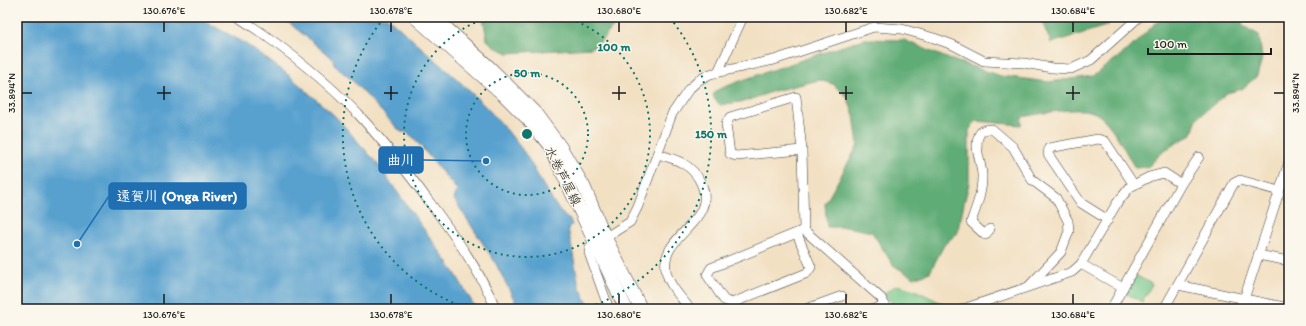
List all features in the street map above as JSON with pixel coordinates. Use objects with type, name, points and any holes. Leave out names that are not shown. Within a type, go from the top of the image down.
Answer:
[{"type":"main road","name":"水巻芦屋線","points":[[415,17],[503,94],[528,119],[550,146],[600,240],[642,309]]},
{"type":"main road","name":"水巻芦屋線","points":[[434,17],[489,67],[535,113],[561,148],[584,187],[600,240],[626,309]]},
{"type":"street","points":[[238,17],[294,56],[358,114],[404,168],[450,228],[476,269],[496,309]]},
{"type":"street","points":[[718,72],[743,17]]},
{"type":"street","points":[[609,309],[589,253],[590,247],[630,222],[638,206],[672,114],[681,98],[699,80],[718,72],[774,60],[874,27],[902,29],[934,38],[953,45],[984,61],[1024,63],[1052,68],[1071,69],[1091,60],[1138,17]]},
{"type":"street","points":[[801,232],[711,268],[707,275],[724,300],[732,303],[807,273],[811,267],[801,232],[802,150],[796,97],[730,117],[726,124],[730,154],[736,156],[802,150]]},
{"type":"street","points":[[990,229],[985,235],[971,222],[982,179],[981,162],[977,146],[978,138],[980,132],[985,129],[992,129],[1014,147],[1032,180],[1056,198],[1068,221],[1069,231],[1061,252],[1029,286]]},
{"type":"street","points":[[1108,220],[1081,203],[1048,154],[1049,148],[1098,139],[1105,141],[1134,185]]},
{"type":"street","points":[[657,154],[674,158],[688,165],[698,177],[703,188],[705,198],[704,205],[698,216],[670,249],[666,269],[669,282],[690,309]]},
{"type":"street","points":[[1111,309],[1181,184],[1198,157]]},
{"type":"street","points":[[1238,309],[1244,299],[1289,162]]},
{"type":"street","points":[[963,309],[978,307],[1029,286],[1072,272],[1081,264],[1117,203],[1134,185],[1149,177],[1164,173],[1181,184]]},
{"type":"street","points":[[1164,309],[1234,183],[1240,180],[1279,191]]},
{"type":"street","points":[[801,232],[881,298],[886,307],[874,309]]},
{"type":"street","points":[[1258,256],[1289,261]]},
{"type":"street","points":[[1081,264],[1123,288]]},
{"type":"street","points":[[1178,285],[1289,308]]},
{"type":"street","points":[[806,309],[842,296]]},
{"type":"green space","points":[[483,17],[622,17],[600,42],[591,48],[508,53],[495,47],[487,40]]},
{"type":"green space","points":[[1040,17],[1116,17],[1106,26],[1051,43]]},
{"type":"green space","points":[[1162,17],[1241,17],[1243,26],[1259,35],[1262,58],[1257,76],[1242,89],[1227,93],[1197,118],[1192,134],[1163,151],[1148,167],[1135,168],[1106,121],[1100,116],[1087,110],[1069,110],[1022,117],[1021,125],[976,121],[969,130],[969,183],[957,233],[944,245],[930,272],[914,278],[893,265],[872,232],[847,227],[827,227],[825,204],[858,145],[854,115],[847,97],[833,84],[819,80],[774,91],[746,101],[720,105],[715,100],[713,95],[717,90],[740,81],[864,39],[904,40],[949,59],[1001,76],[1049,82],[1093,76],[1129,49]]},
{"type":"green space","points":[[1135,275],[1152,284],[1142,302],[1125,293]]},
{"type":"green space","points":[[897,285],[915,290],[953,309],[892,309],[892,303],[883,294]]},
{"type":"water","points":[[17,17],[197,17],[243,42],[286,73],[336,117],[376,162],[455,273],[476,309],[17,309]]},
{"type":"water","points":[[282,17],[387,17],[491,112],[521,148],[551,199],[564,216],[570,220],[572,225],[568,228],[579,286],[591,309],[519,309],[495,262],[454,199],[457,190],[413,137],[406,132],[401,132],[351,79],[334,65],[333,59]]},
{"type":"place","name":"曲川","points":[[486,161]]},
{"type":"place","name":"遠賀川 (Onga River)","points":[[77,244]]}]
